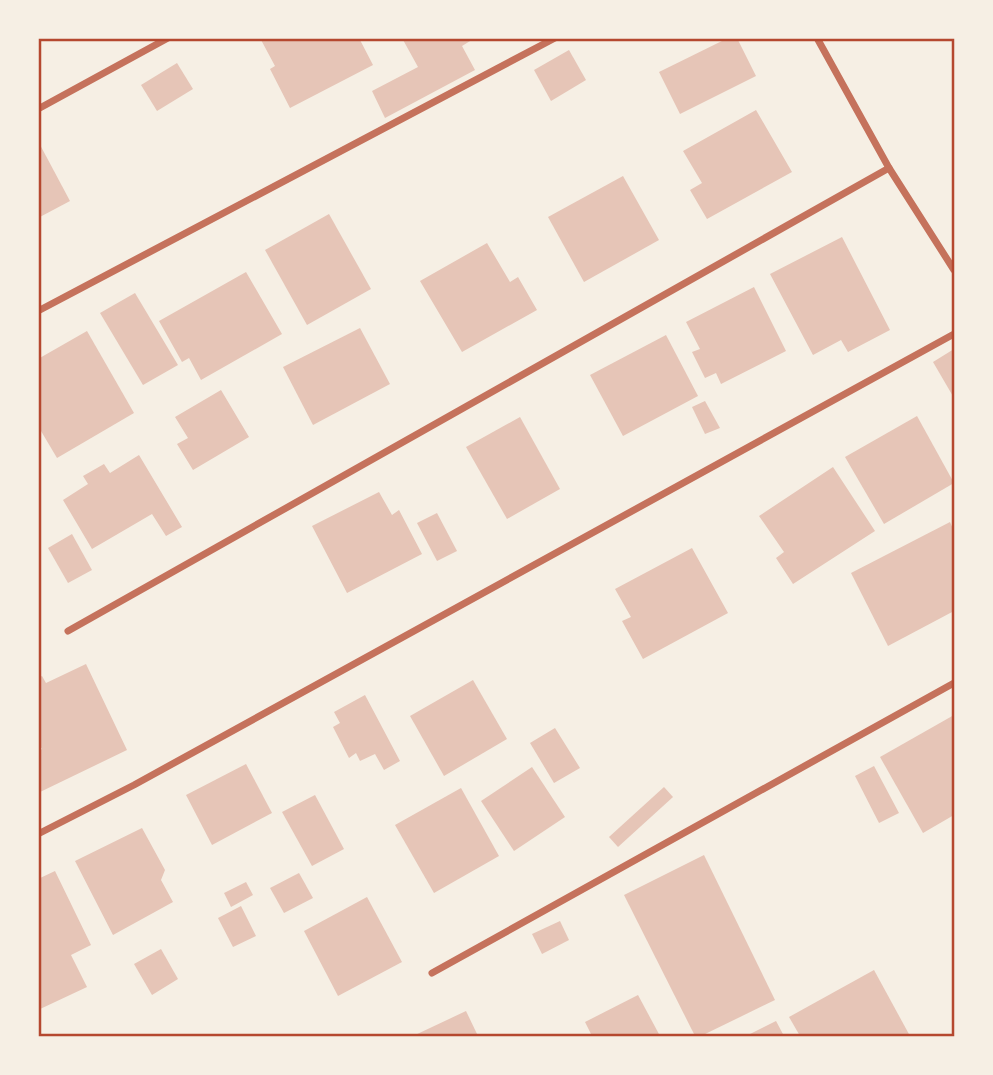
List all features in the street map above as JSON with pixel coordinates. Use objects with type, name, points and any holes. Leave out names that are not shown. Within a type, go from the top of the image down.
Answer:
[{"type":"street","points":[[38,108],[168,38]]},
{"type":"street","points":[[38,311],[555,38]]},
{"type":"street","points":[[817,38],[889,168],[954,270]]},
{"type":"street","points":[[68,631],[889,168]]},
{"type":"street","points":[[38,834],[146,778],[954,334]]},
{"type":"street","points":[[432,974],[954,683]]},
{"type":"building","points":[[260,38],[359,38],[373,65],[290,108],[270,69],[275,66]]},
{"type":"building","points":[[402,38],[475,38],[462,46],[475,70],[385,118],[372,91],[418,67]]},
{"type":"building","points":[[728,38],[737,38],[756,76],[680,114],[659,72]]},
{"type":"building","points":[[569,50],[586,80],[551,101],[534,70]]},
{"type":"building","points":[[177,63],[193,89],[157,111],[141,85]]},
{"type":"building","points":[[756,110],[792,172],[707,219],[690,190],[702,183],[683,151]]},
{"type":"building","points":[[38,141],[70,201],[38,218]]},
{"type":"building","points":[[623,176],[659,240],[584,282],[548,217]]},
{"type":"building","points":[[329,214],[371,289],[307,325],[265,250]]},
{"type":"building","points":[[842,237],[890,330],[848,352],[841,340],[813,355],[770,274]]},
{"type":"building","points":[[487,243],[510,282],[518,277],[537,310],[462,352],[420,281]]},
{"type":"building","points":[[246,272],[282,334],[201,380],[189,358],[182,362],[159,321]]},
{"type":"building","points":[[754,287],[786,351],[721,384],[716,373],[705,378],[692,352],[700,349],[686,322]]},
{"type":"building","points":[[135,293],[178,365],[143,385],[100,313]]},
{"type":"building","points":[[360,328],[390,384],[313,425],[283,367]]},
{"type":"building","points":[[87,331],[134,413],[57,458],[38,426],[38,359]]},
{"type":"building","points":[[666,335],[698,396],[623,436],[590,375]]},
{"type":"building","points":[[954,349],[954,398],[933,362]]},
{"type":"building","points":[[221,390],[249,437],[193,470],[177,444],[188,438],[175,417]]},
{"type":"building","points":[[705,401],[720,428],[705,434],[692,407]]},
{"type":"building","points":[[917,416],[954,483],[884,524],[845,457]]},
{"type":"building","points":[[520,417],[560,489],[507,519],[466,447]]},
{"type":"building","points":[[139,455],[182,527],[166,536],[152,514],[92,549],[63,500],[88,484],[83,476],[104,464],[110,473]]},
{"type":"building","points":[[833,467],[875,531],[793,584],[776,558],[784,552],[759,516]]},
{"type":"building","points":[[379,492],[392,515],[399,510],[422,554],[347,593],[312,526]]},
{"type":"building","points":[[437,513],[457,551],[437,561],[417,523]]},
{"type":"building","points":[[950,522],[954,531],[954,611],[888,646],[851,573]]},
{"type":"building","points":[[72,534],[92,570],[68,583],[48,548]]},
{"type":"building","points":[[692,548],[728,613],[643,659],[622,621],[631,617],[615,589]]},
{"type":"building","points":[[86,664],[127,750],[38,793],[38,751],[42,749],[38,743],[38,678],[42,676],[46,683]]},
{"type":"building","points":[[473,680],[507,739],[444,776],[410,716]]},
{"type":"building","points":[[365,695],[400,761],[384,770],[375,754],[360,761],[356,753],[349,758],[333,727],[340,723],[334,712]]},
{"type":"building","points":[[954,715],[954,815],[923,833],[880,757]]},
{"type":"building","points":[[555,728],[580,768],[554,783],[530,743]]},
{"type":"building","points":[[246,764],[272,813],[212,845],[186,795]]},
{"type":"building","points":[[874,766],[899,813],[879,823],[855,776]]},
{"type":"building","points":[[532,767],[565,817],[514,851],[481,801]]},
{"type":"building","points":[[664,787],[673,797],[618,847],[609,837]]},
{"type":"building","points":[[461,788],[499,856],[434,893],[395,825]]},
{"type":"building","points":[[315,795],[344,849],[312,866],[282,812]]},
{"type":"building","points":[[142,828],[165,870],[161,880],[173,902],[113,935],[75,861]]},
{"type":"building","points":[[704,855],[775,1000],[701,1036],[695,1036],[624,895]]},
{"type":"building","points":[[55,871],[91,945],[71,955],[87,987],[38,1010],[38,879]]},
{"type":"building","points":[[299,873],[313,898],[284,913],[270,888]]},
{"type":"building","points":[[246,882],[253,895],[231,907],[224,893]]},
{"type":"building","points":[[367,897],[402,962],[338,996],[304,931]]},
{"type":"building","points":[[241,906],[256,936],[233,947],[218,918]]},
{"type":"building","points":[[560,921],[569,940],[542,954],[532,934]]},
{"type":"building","points":[[161,949],[178,979],[152,995],[134,964]]},
{"type":"building","points":[[874,970],[910,1036],[800,1036],[789,1017]]},
{"type":"building","points":[[638,995],[660,1036],[592,1036],[585,1022]]},
{"type":"building","points":[[466,1011],[478,1036],[413,1036]]},
{"type":"building","points":[[776,1021],[784,1036],[746,1036]]}]
